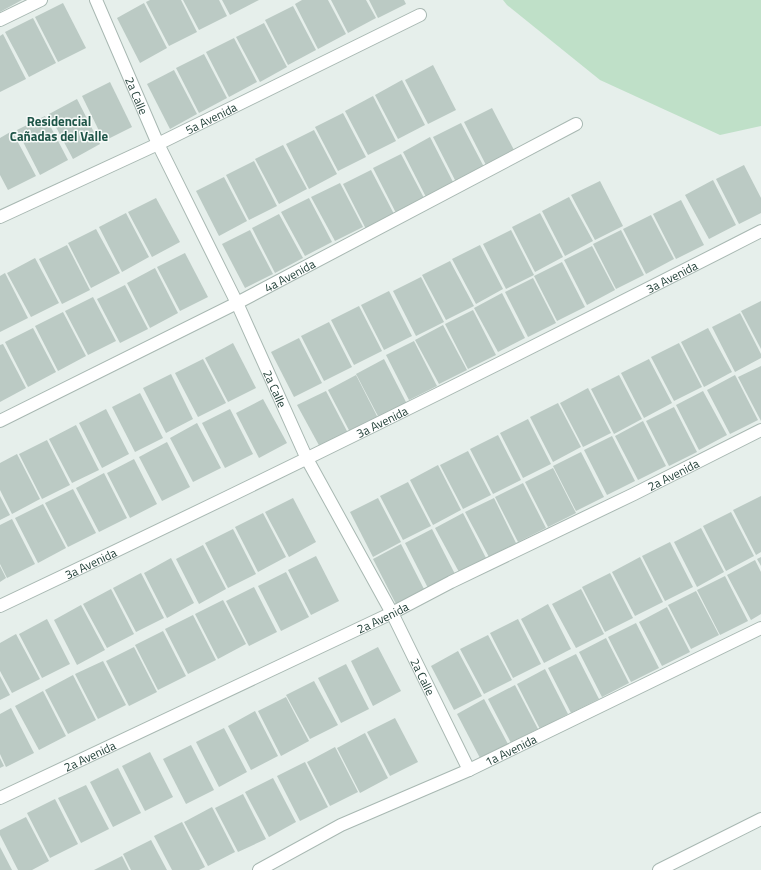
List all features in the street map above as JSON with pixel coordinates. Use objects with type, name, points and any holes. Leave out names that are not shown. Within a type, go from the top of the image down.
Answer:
[{"type":"street","points":[[0,20],[41,0]]},
{"type":"street","name":"2a Calle","points":[[96,0],[158,144],[237,303],[307,459],[392,613],[469,770]]},
{"type":"street","name":"5a Avenida","points":[[0,217],[158,144],[420,16]]},
{"type":"street","name":"4a Avenida","points":[[0,422],[237,303],[576,124]]},
{"type":"street","name":"3a Avenida","points":[[0,606],[307,459],[761,231]]},
{"type":"street","name":"2a Avenida","points":[[0,798],[392,613],[451,582],[634,494],[761,430]]},
{"type":"street","name":"1a Avenida","points":[[259,870],[341,825],[469,770],[761,628]]},
{"type":"street","points":[[659,870],[761,819]]},
{"type":"green space","points":[[503,0],[761,0],[761,126],[720,135],[600,80],[507,5]]},
{"type":"building","points":[[0,0],[22,0],[0,12]]},
{"type":"building","points":[[150,0],[181,0],[197,32],[169,46],[146,2]]},
{"type":"building","points":[[183,0],[219,0],[227,16],[199,30]]},
{"type":"building","points":[[222,0],[259,0],[230,15]]},
{"type":"building","points":[[302,0],[328,0],[346,34],[318,49],[295,4]]},
{"type":"building","points":[[331,0],[366,0],[376,18],[348,33]]},
{"type":"building","points":[[369,0],[404,0],[406,4],[378,18]]},
{"type":"building","points":[[63,3],[86,48],[58,62],[35,17]]},
{"type":"building","points":[[144,3],[167,48],[140,63],[117,18]]},
{"type":"building","points":[[293,6],[316,50],[288,65],[265,20]]},
{"type":"building","points":[[33,18],[56,63],[29,77],[5,32]]},
{"type":"building","points":[[264,23],[287,67],[260,82],[236,37]]},
{"type":"building","points":[[3,34],[26,79],[0,92],[0,36]]},
{"type":"building","points":[[234,38],[257,82],[229,97],[206,52]]},
{"type":"building","points":[[204,54],[227,98],[199,113],[176,68]]},
{"type":"building","points":[[433,65],[456,110],[428,124],[405,80]]},
{"type":"building","points":[[174,70],[197,114],[170,129],[147,84]]},
{"type":"building","points":[[402,80],[425,125],[398,139],[375,95]]},
{"type":"building","points":[[110,82],[132,127],[104,141],[82,96]]},
{"type":"building","points":[[373,96],[396,141],[368,155],[345,111]]},
{"type":"building","points":[[77,99],[100,144],[73,159],[49,114]]},
{"type":"building","points":[[492,108],[515,152],[487,167],[464,122]]},
{"type":"building","points":[[343,113],[366,157],[338,171],[315,127]]},
{"type":"building","points":[[45,116],[68,160],[40,175],[17,130]]},
{"type":"building","points":[[461,123],[484,167],[456,182],[433,137]]},
{"type":"building","points":[[314,130],[337,174],[309,189],[286,144]]},
{"type":"building","points":[[12,131],[36,176],[8,190],[0,175],[0,138]]},
{"type":"building","points":[[430,137],[453,182],[426,197],[403,152]]},
{"type":"building","points":[[283,145],[307,189],[279,204],[255,159]]},
{"type":"building","points":[[401,154],[424,198],[396,213],[373,168]]},
{"type":"building","points":[[254,161],[277,206],[249,220],[226,175]]},
{"type":"building","points":[[744,165],[761,198],[761,213],[739,224],[716,179]]},
{"type":"building","points":[[371,170],[394,214],[366,229],[343,184]]},
{"type":"building","points":[[224,177],[247,221],[219,236],[196,191]]},
{"type":"building","points":[[713,180],[736,225],[709,239],[685,195]]},
{"type":"building","points":[[600,181],[623,226],[595,240],[571,195]]},
{"type":"building","points":[[340,183],[363,227],[335,241],[311,197]]},
{"type":"building","points":[[569,197],[593,241],[565,256],[542,211]]},
{"type":"building","points":[[156,198],[180,242],[152,257],[128,212]]},
{"type":"building","points":[[309,198],[332,242],[305,256],[281,212]]},
{"type":"building","points":[[681,200],[704,245],[676,259],[653,214]]},
{"type":"building","points":[[126,213],[149,257],[122,272],[99,227]]},
{"type":"building","points":[[540,213],[563,257],[535,272],[512,227]]},
{"type":"building","points":[[279,214],[303,258],[275,273],[252,228]]},
{"type":"building","points":[[651,215],[674,259],[646,274],[623,229]]},
{"type":"building","points":[[96,229],[120,273],[91,288],[68,243]]},
{"type":"building","points":[[250,230],[273,274],[245,288],[222,244]]},
{"type":"building","points":[[511,230],[534,275],[506,289],[483,244]]},
{"type":"building","points":[[621,230],[644,275],[616,289],[593,244]]},
{"type":"building","points":[[67,245],[90,290],[62,304],[39,259]]},
{"type":"building","points":[[480,245],[503,289],[476,304],[452,259]]},
{"type":"building","points":[[592,246],[615,290],[587,305],[564,260]]},
{"type":"building","points":[[185,253],[208,297],[180,311],[157,267]]},
{"type":"building","points":[[35,258],[59,303],[31,317],[7,273]]},
{"type":"building","points":[[450,261],[474,306],[446,320],[422,275]]},
{"type":"building","points":[[562,262],[585,307],[557,321],[534,276]]},
{"type":"building","points":[[155,268],[178,313],[150,328],[127,283]]},
{"type":"building","points":[[5,273],[28,318],[0,332],[0,276]]},
{"type":"building","points":[[421,277],[444,322],[416,336],[393,291]]},
{"type":"building","points":[[533,278],[556,323],[528,337],[505,292]]},
{"type":"building","points":[[125,285],[148,329],[120,343],[97,299]]},
{"type":"building","points":[[389,291],[412,336],[384,350],[361,305]]},
{"type":"building","points":[[502,293],[525,338],[498,352],[474,308]]},
{"type":"building","points":[[93,297],[116,341],[88,355],[65,311]]},
{"type":"building","points":[[761,301],[761,349],[741,311]]},
{"type":"building","points":[[359,306],[382,351],[354,365],[331,320]]},
{"type":"building","points":[[473,310],[496,355],[468,369],[445,324]]},
{"type":"building","points":[[63,312],[86,356],[58,371],[35,326]]},
{"type":"building","points":[[740,313],[761,354],[761,358],[735,372],[712,327]]},
{"type":"building","points":[[329,322],[352,367],[324,381],[301,336]]},
{"type":"building","points":[[443,325],[467,370],[439,384],[415,340]]},
{"type":"building","points":[[33,328],[56,372],[28,387],[5,342]]},
{"type":"building","points":[[708,328],[732,372],[704,387],[681,342]]},
{"type":"building","points":[[299,338],[322,383],[294,397],[271,352]]},
{"type":"building","points":[[414,341],[437,386],[409,400],[386,355]]},
{"type":"building","points":[[233,343],[256,388],[228,402],[205,358]]},
{"type":"building","points":[[679,343],[702,387],[674,401],[651,357]]},
{"type":"building","points":[[3,344],[26,388],[0,402],[0,345]]},
{"type":"building","points":[[203,359],[226,403],[198,417],[175,373]]},
{"type":"building","points":[[384,359],[407,404],[379,418],[356,374]]},
{"type":"building","points":[[649,359],[672,403],[644,418],[621,373]]},
{"type":"building","points":[[761,366],[761,421],[738,377]]},
{"type":"building","points":[[171,374],[193,419],[166,433],[143,388]]},
{"type":"building","points":[[356,375],[379,420],[351,434],[328,390]]},
{"type":"building","points":[[619,375],[642,419],[614,434],[591,389]]},
{"type":"building","points":[[735,375],[758,420],[730,434],[707,390]]},
{"type":"building","points":[[588,388],[611,433],[583,447],[560,403]]},
{"type":"building","points":[[326,391],[349,435],[321,449],[297,405]]},
{"type":"building","points":[[703,391],[727,435],[699,450],[676,405]]},
{"type":"building","points":[[140,393],[163,438],[135,452],[112,407]]},
{"type":"building","points":[[263,399],[287,443],[259,458],[236,413]]},
{"type":"building","points":[[558,403],[581,447],[553,462],[530,417]]},
{"type":"building","points":[[674,407],[697,452],[669,466],[646,421]]},
{"type":"building","points":[[106,409],[129,454],[102,468],[79,423]]},
{"type":"building","points":[[230,409],[253,454],[225,468],[202,423]]},
{"type":"building","points":[[528,419],[551,464],[523,478],[500,433]]},
{"type":"building","points":[[643,421],[666,466],[638,480],[615,436]]},
{"type":"building","points":[[197,423],[221,468],[193,482],[170,438]]},
{"type":"building","points":[[76,425],[99,470],[72,483],[49,439]]},
{"type":"building","points":[[498,435],[521,480],[493,494],[470,449]]},
{"type":"building","points":[[612,436],[635,481],[607,495],[584,450]]},
{"type":"building","points":[[47,440],[70,485],[42,499],[19,454]]},
{"type":"building","points":[[167,442],[190,487],[162,501],[139,457]]},
{"type":"building","points":[[468,451],[491,495],[463,509],[440,465]]},
{"type":"building","points":[[581,452],[604,497],[576,511],[553,466]]},
{"type":"building","points":[[17,454],[40,499],[12,514],[0,490],[0,463]]},
{"type":"building","points":[[134,459],[157,504],[130,518],[107,473]]},
{"type":"building","points":[[438,465],[461,510],[433,525],[410,480]]},
{"type":"building","points":[[553,468],[576,513],[548,527],[525,482]]},
{"type":"building","points":[[104,473],[127,518],[99,532],[76,488]]},
{"type":"building","points":[[408,482],[431,526],[403,540],[380,496]]},
{"type":"building","points":[[523,483],[546,528],[518,542],[495,497]]},
{"type":"building","points":[[73,489],[96,533],[68,547],[45,503]]},
{"type":"building","points":[[0,496],[10,515],[0,520]]},
{"type":"building","points":[[761,496],[761,552],[756,555],[733,510]]},
{"type":"building","points":[[293,498],[316,542],[289,557],[265,512]]},
{"type":"building","points":[[378,498],[401,542],[373,557],[350,512]]},
{"type":"building","points":[[494,498],[516,543],[489,557],[465,512]]},
{"type":"building","points":[[43,504],[66,548],[38,563],[15,518]]},
{"type":"building","points":[[731,512],[754,556],[726,571],[703,526]]},
{"type":"building","points":[[263,513],[286,557],[258,572],[235,527]]},
{"type":"building","points":[[463,513],[486,558],[459,572],[435,528]]},
{"type":"building","points":[[12,519],[35,564],[7,578],[0,564],[0,525]]},
{"type":"building","points":[[701,528],[724,572],[697,587],[674,542]]},
{"type":"building","points":[[233,529],[256,574],[228,588],[205,543]]},
{"type":"building","points":[[432,529],[455,574],[428,588],[405,543]]},
{"type":"building","points":[[670,542],[693,587],[665,601],[642,556]]},
{"type":"building","points":[[401,544],[424,589],[396,604],[373,559]]},
{"type":"building","points":[[203,545],[226,589],[199,604],[176,559]]},
{"type":"building","points":[[316,556],[339,601],[311,615],[288,570]]},
{"type":"building","points":[[640,557],[663,602],[635,616],[612,572]]},
{"type":"building","points":[[761,557],[761,566],[757,559]]},
{"type":"building","points":[[171,558],[194,603],[167,618],[144,573]]},
{"type":"building","points":[[755,560],[761,572],[761,614],[751,620],[727,575]]},
{"type":"building","points":[[0,566],[6,578],[0,582]]},
{"type":"building","points":[[286,572],[309,617],[281,631],[258,586]]},
{"type":"building","points":[[141,573],[164,618],[136,632],[113,588]]},
{"type":"building","points":[[610,573],[633,618],[605,632],[582,587]]},
{"type":"building","points":[[725,576],[748,621],[720,635],[697,590]]},
{"type":"building","points":[[254,587],[277,632],[249,646],[226,601]]},
{"type":"building","points":[[111,589],[134,634],[107,648],[83,604]]},
{"type":"building","points":[[581,589],[604,634],[576,648],[552,604]]},
{"type":"building","points":[[696,591],[719,635],[691,649],[668,605]]},
{"type":"building","points":[[223,600],[246,644],[218,659],[195,614]]},
{"type":"building","points":[[548,604],[571,649],[544,663],[521,619]]},
{"type":"building","points":[[81,605],[105,650],[77,665],[54,620]]},
{"type":"building","points":[[667,607],[690,652],[662,666],[639,622]]},
{"type":"building","points":[[193,615],[216,660],[188,674],[165,629]]},
{"type":"building","points":[[47,619],[70,664],[42,678],[19,634]]},
{"type":"building","points":[[518,619],[541,664],[513,678],[490,633]]},
{"type":"building","points":[[636,623],[659,668],[631,682],[608,637]]},
{"type":"building","points":[[163,631],[186,676],[158,690],[135,645]]},
{"type":"building","points":[[16,634],[40,679],[12,693],[0,671],[0,643]]},
{"type":"building","points":[[488,635],[512,680],[484,694],[460,649]]},
{"type":"building","points":[[606,638],[629,683],[602,697],[579,652]]},
{"type":"building","points":[[134,647],[157,692],[129,706],[106,661]]},
{"type":"building","points":[[378,647],[401,691],[373,706],[351,661]]},
{"type":"building","points":[[458,651],[482,696],[454,710],[431,666]]},
{"type":"building","points":[[576,654],[599,699],[571,713],[548,668]]},
{"type":"building","points":[[103,661],[126,705],[98,719],[75,674]]},
{"type":"building","points":[[346,664],[369,709],[341,723],[318,678]]},
{"type":"building","points":[[545,669],[568,714],[540,729],[517,684]]},
{"type":"building","points":[[73,675],[96,720],[68,734],[45,690]]},
{"type":"building","points":[[0,676],[10,695],[0,700]]},
{"type":"building","points":[[314,681],[338,725],[310,739],[286,695]]},
{"type":"building","points":[[515,685],[538,729],[511,743],[488,699]]},
{"type":"building","points":[[43,691],[66,736],[39,750],[15,706]]},
{"type":"building","points":[[286,697],[309,741],[281,756],[258,711]]},
{"type":"building","points":[[484,699],[508,744],[480,758],[457,714]]},
{"type":"building","points":[[11,708],[34,753],[6,767],[0,754],[0,714]]},
{"type":"building","points":[[255,711],[278,756],[251,770],[228,726]]},
{"type":"building","points":[[395,718],[418,762],[390,776],[367,732]]},
{"type":"building","points":[[224,728],[247,772],[219,787],[196,742]]},
{"type":"building","points":[[365,733],[388,778],[360,793],[337,748]]},
{"type":"building","points":[[191,745],[214,790],[186,804],[163,759]]},
{"type":"building","points":[[335,747],[358,792],[330,806],[307,762]]},
{"type":"building","points":[[150,752],[173,797],[145,811],[122,766]]},
{"type":"building","points":[[0,758],[4,766],[0,768]]},
{"type":"building","points":[[305,762],[328,807],[300,821],[277,776]]},
{"type":"building","points":[[118,768],[141,813],[113,827],[90,782]]},
{"type":"building","points":[[273,778],[296,822],[269,837],[245,792]]},
{"type":"building","points":[[86,785],[109,829],[81,843],[58,798]]},
{"type":"building","points":[[243,794],[266,839],[238,852],[215,808]]},
{"type":"building","points":[[55,799],[78,844],[50,858],[27,813]]},
{"type":"building","points":[[212,807],[235,852],[208,866],[184,822]]},
{"type":"building","points":[[26,817],[49,861],[32,870],[18,870],[0,835],[0,830]]},
{"type":"building","points":[[182,822],[205,867],[199,870],[172,870],[154,836]]},
{"type":"building","points":[[151,840],[167,870],[131,870],[123,854]]},
{"type":"building","points":[[0,847],[12,870],[0,870]]},
{"type":"building","points":[[122,856],[129,870],[94,870]]},
{"type":"district","name":"Residencial Cañadas del Valle","points":[[59,128]]}]
